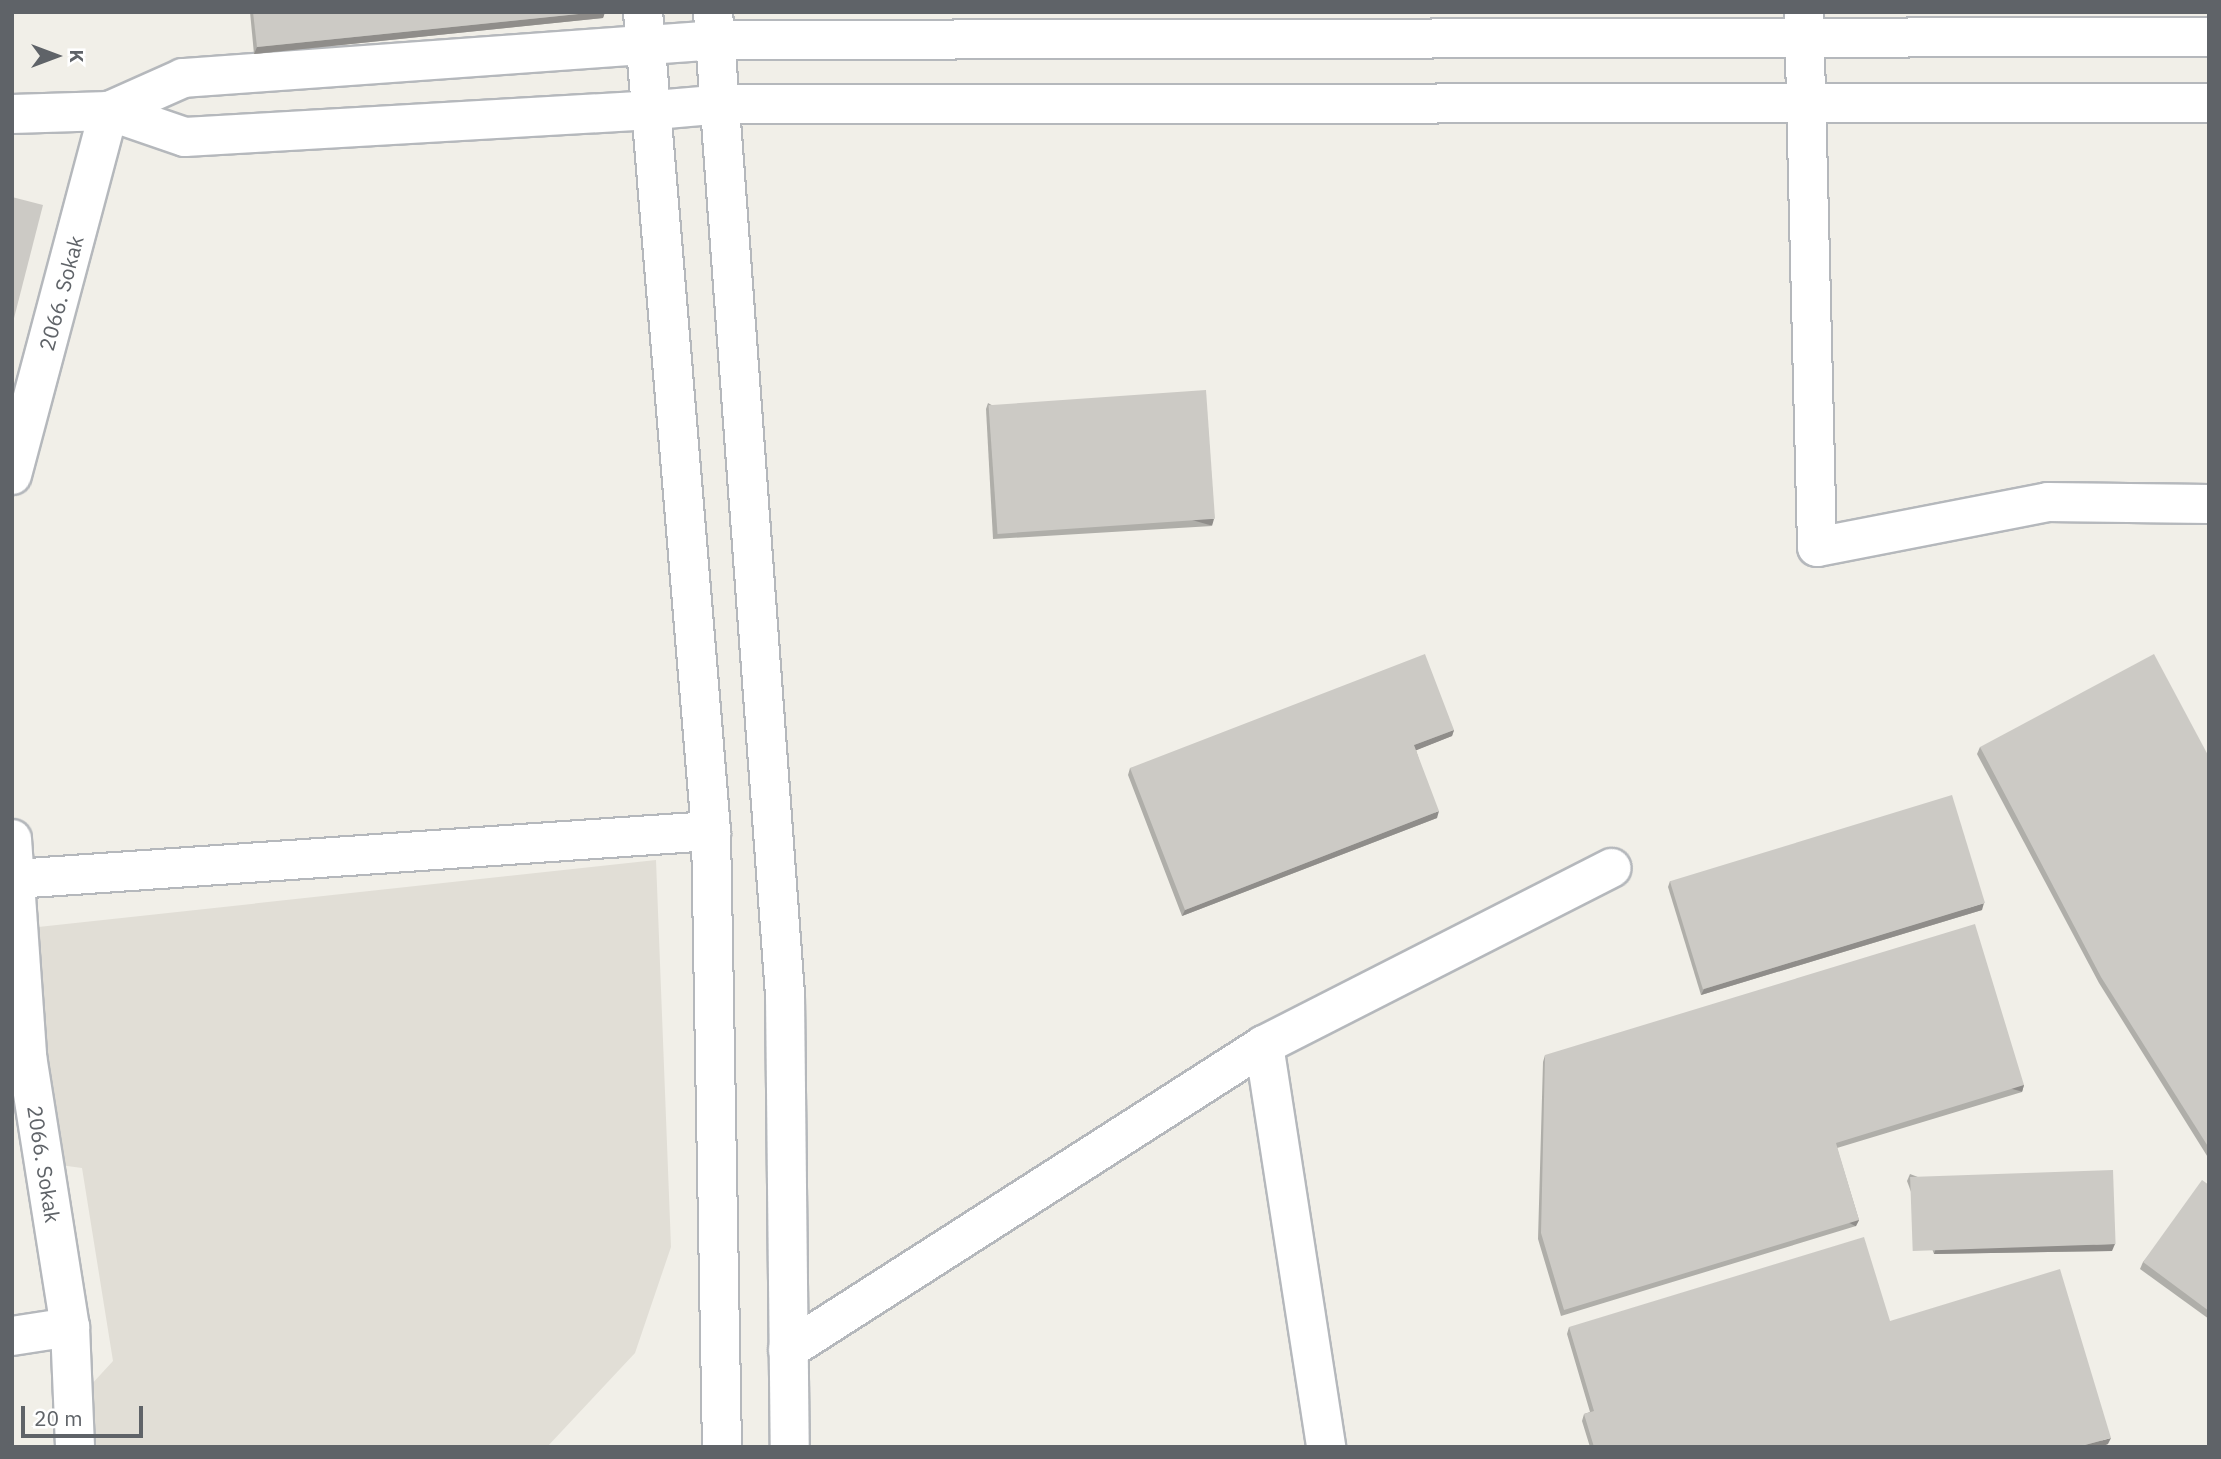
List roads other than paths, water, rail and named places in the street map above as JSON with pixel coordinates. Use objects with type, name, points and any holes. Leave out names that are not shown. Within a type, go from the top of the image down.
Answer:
[{"type":"street","points":[[715,26],[723,104],[785,995],[790,1447]]},
{"type":"street","points":[[109,111],[183,78],[645,29],[715,26],[1804,26],[2209,37]]},
{"type":"street","points":[[1804,26],[1803,102],[1818,547],[2048,502],[2209,504]]},
{"type":"street","points":[[645,29],[655,110],[711,831],[722,1447]]},
{"type":"street","points":[[12,114],[109,111],[185,137],[723,104],[2209,103]]},
{"type":"street","name":"2066. Sokak","points":[[12,475],[109,111]]},
{"type":"street","points":[[15,879],[711,831]]},
{"type":"street","name":"2066. Sokak","points":[[12,839],[20,1058],[69,1327],[75,1447]]},
{"type":"street","points":[[788,1350],[1265,1045],[1612,868]]},
{"type":"street","points":[[1265,1045],[1325,1447]]},
{"type":"street","points":[[12,1336],[69,1327]]}]
